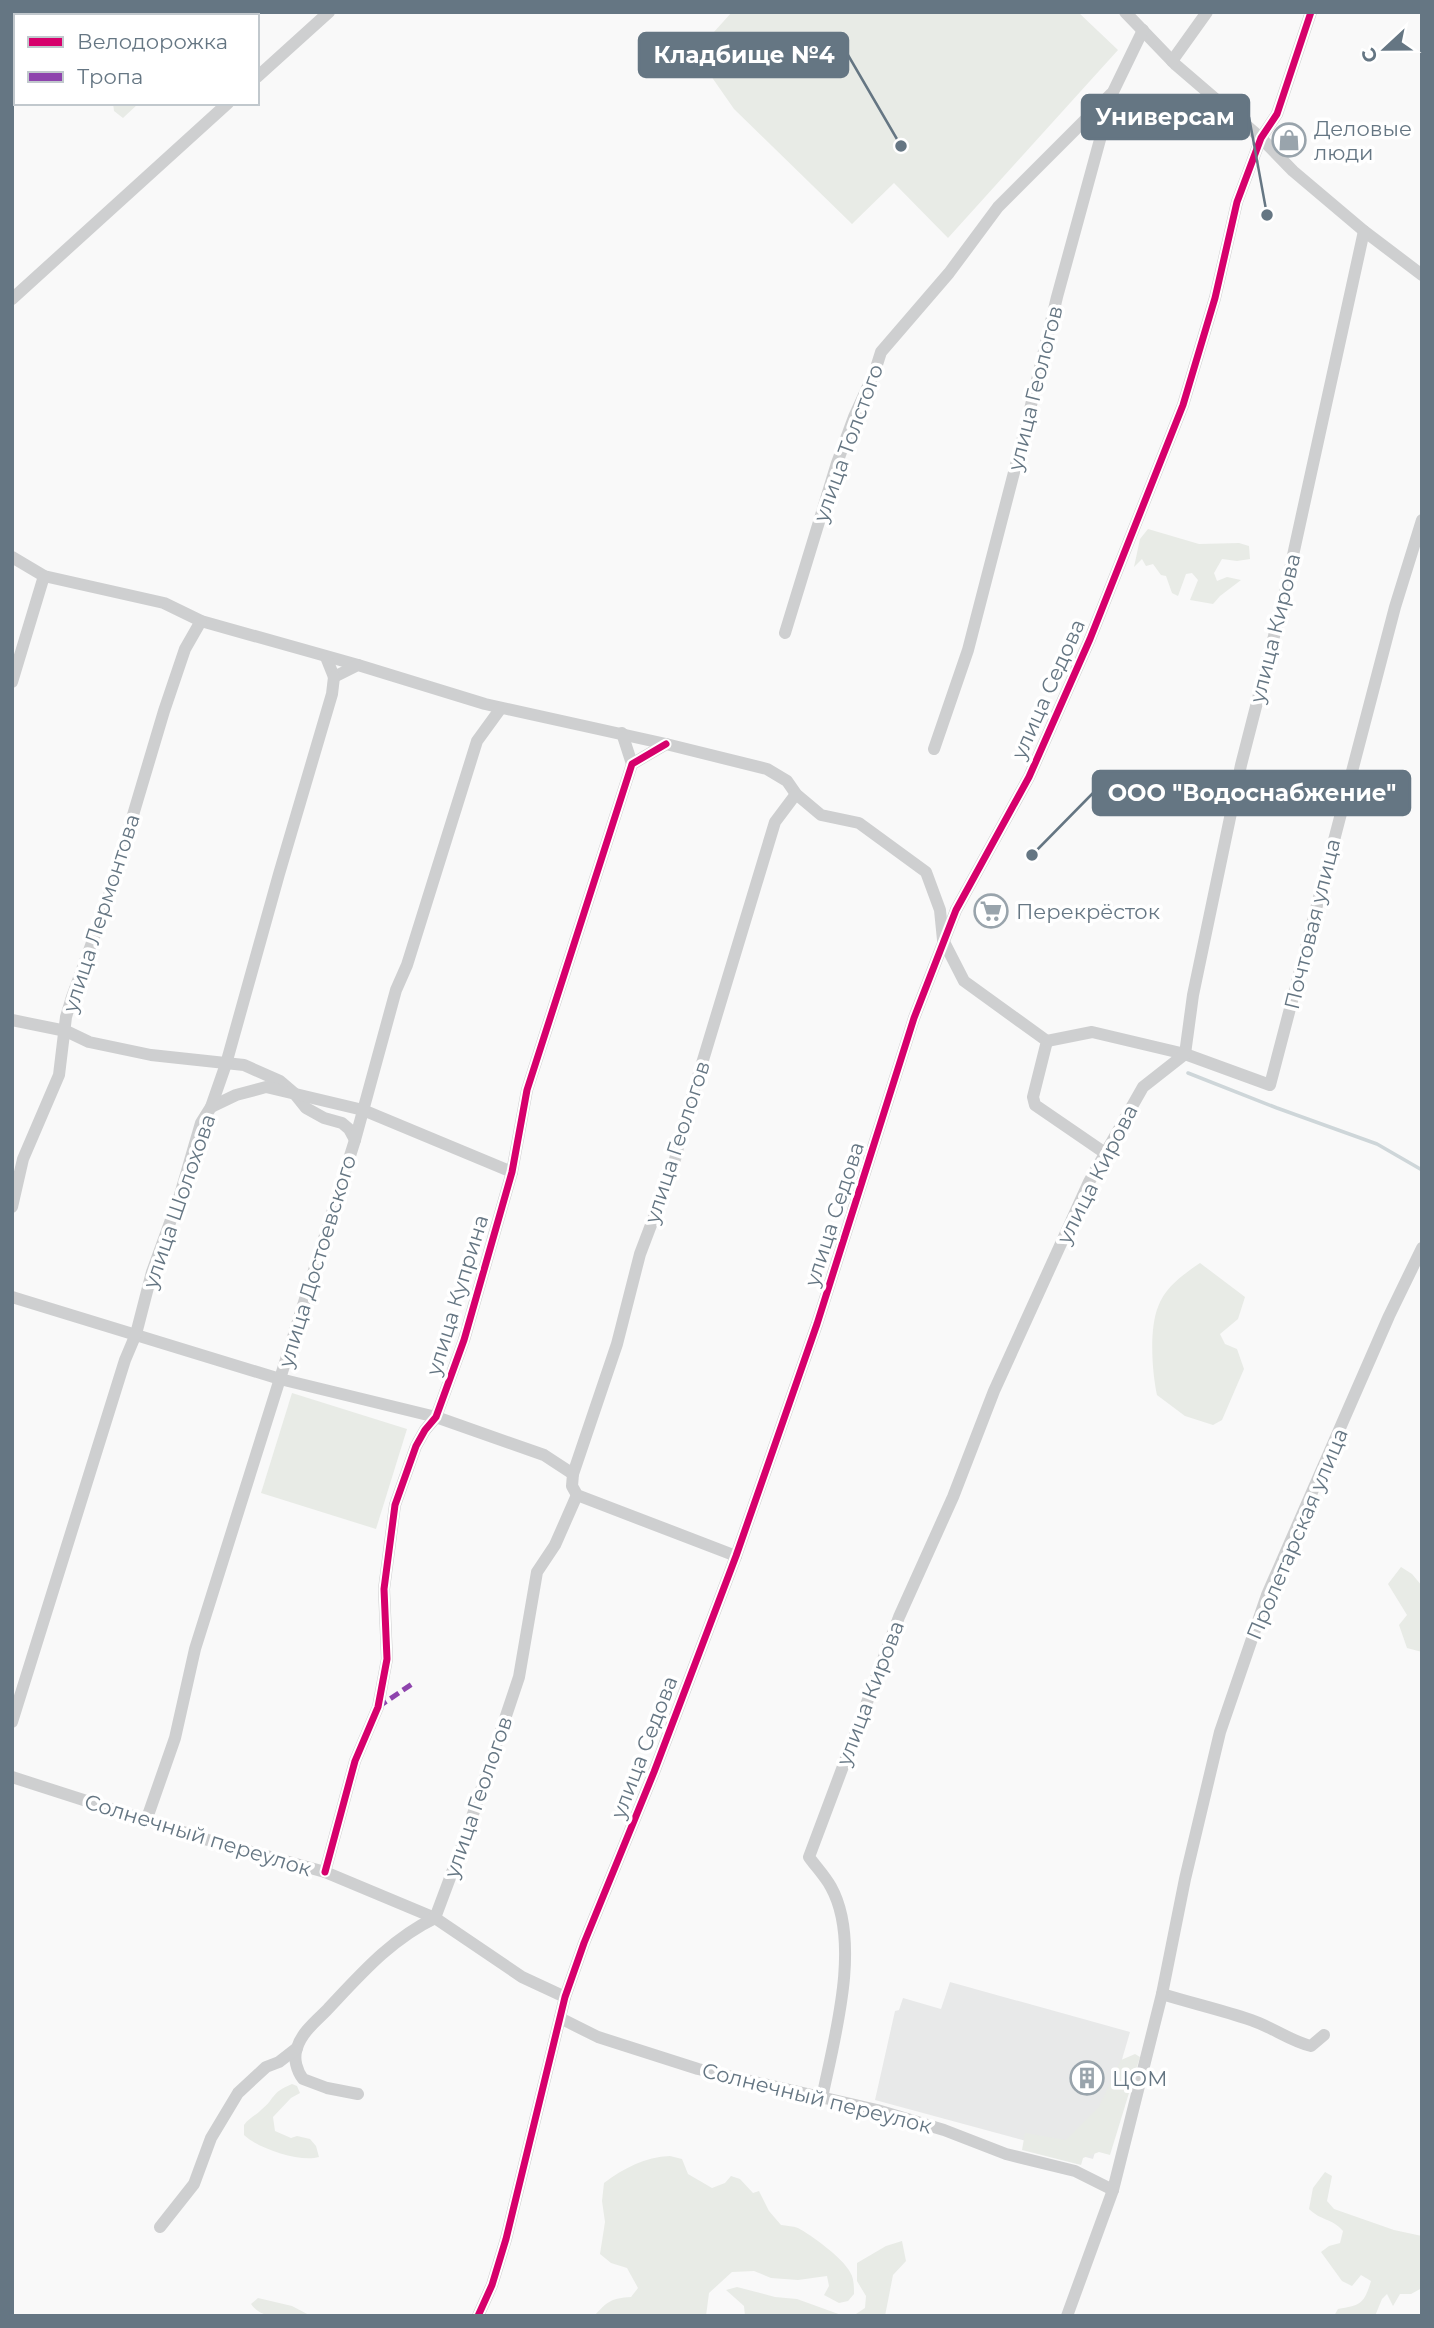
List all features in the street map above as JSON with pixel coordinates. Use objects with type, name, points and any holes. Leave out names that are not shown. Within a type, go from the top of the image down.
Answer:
[{"type":"street","points":[[259,75],[329,12]]},
{"type":"street","points":[[1125,12],[1171,61],[1261,138],[1293,171],[1364,231],[1422,275]]},
{"type":"street","points":[[1171,61],[1207,12]]},
{"type":"street","name":"улица Седова","points":[[478,2316],[492,2285],[506,2239],[565,1997],[736,1556],[817,1324],[910,1031],[956,910],[1034,764],[1090,639],[1183,405],[1212,311],[1237,202],[1261,138],[1277,114],[1311,12]]},
{"type":"street","name":"улица Геологов","points":[[934,749],[968,650],[1057,297],[1113,92],[1143,30]]},
{"type":"street","name":"улица Толстого","points":[[785,634],[837,463],[881,352],[949,273],[998,206],[1113,92]]},
{"type":"street","points":[[12,299],[226,105]]},
{"type":"street","name":"улица Кирова","points":[[822,2098],[844,1987],[844,1948],[840,1909],[831,1887],[809,1857],[899,1617],[953,1497],[994,1391],[1105,1153],[1143,1087],[1185,1054],[1193,995],[1241,765],[1283,601],[1364,231]]},
{"type":"street","name":"Почтовая улица","points":[[1185,1054],[1270,1085],[1395,607],[1422,520]]},
{"type":"street","points":[[12,557],[44,576],[164,603],[201,621],[502,708],[622,733],[767,769],[787,780],[796,794],[821,815],[859,823],[926,872],[940,910],[943,940],[964,981],[1046,1041],[1092,1032],[1185,1054]]},
{"type":"street","points":[[12,682],[44,576]]},
{"type":"street","name":"улица Лермонтова","points":[[12,1207],[23,1159],[59,1075],[66,1017],[108,899],[164,711],[185,649],[201,621]]},
{"type":"street","points":[[326,657],[334,677],[358,665]]},
{"type":"street","name":"улица Шолохова","points":[[12,1722],[124,1360],[136,1334],[152,1272],[180,1195],[201,1124],[211,1107],[226,1064],[326,718],[334,677]]},
{"type":"street","name":"улица Достоевского","points":[[146,1821],[175,1738],[195,1649],[355,1140],[396,990],[407,965],[477,741],[502,708]]},
{"type":"street","points":[[622,733],[632,764],[666,744]]},
{"type":"street","name":"улица Куприна","points":[[325,1872],[355,1761],[378,1707],[387,1659],[384,1589],[396,1505],[416,1446],[436,1418],[464,1340],[512,1172],[527,1090],[632,764]]},
{"type":"street","name":"улица Геологов","points":[[435,1918],[519,1677],[537,1572],[555,1545],[577,1495],[572,1486],[573,1474],[617,1344],[640,1254],[673,1167],[775,822],[796,794]]},
{"type":"street","points":[[940,910],[948,915],[956,910]]},
{"type":"street","points":[[12,1020],[66,1031],[89,1042],[150,1055],[244,1065],[280,1082],[294,1093],[306,1108],[349,1129],[355,1140]]},
{"type":"street","points":[[1046,1041],[1033,1097],[1035,1105],[1105,1153]]},
{"type":"street","points":[[211,1107],[236,1095],[265,1087],[294,1093],[363,1110],[512,1172]]},
{"type":"street","name":"Пролетарская улица","points":[[1067,2316],[1113,2190],[1162,1994],[1185,1879],[1220,1732],[1267,1595],[1389,1316],[1422,1248]]},
{"type":"street","points":[[12,1297],[280,1379],[436,1418],[544,1455],[573,1474]]},
{"type":"street","points":[[577,1495],[736,1556]]},
{"type":"street","name":"Солнечный переулок","points":[[12,1777],[146,1821],[325,1872],[435,1918],[522,1977],[565,1997]]},
{"type":"street","points":[[160,2227],[194,2184],[211,2138],[238,2093],[266,2067],[279,2062],[297,2048],[309,2029],[362,1972],[414,1928],[435,1918]]},
{"type":"street","points":[[1162,1994],[1250,2019],[1299,2043],[1311,2046],[1324,2035]]},
{"type":"street","name":"Солнечный переулок","points":[[560,2018],[598,2037],[698,2069],[877,2110],[944,2130],[1006,2154],[1075,2171],[1113,2190]]},
{"type":"street","points":[[297,2048],[297,2068],[303,2079],[327,2088],[358,2094]]},
{"type":"shaded area","points":[[154,12],[240,12],[238,14],[152,14]]},
{"type":"shaded area","points":[[732,12],[1078,12],[1118,50],[948,238],[894,183],[852,224],[734,109],[695,53]]},
{"type":"shaded area","points":[[113,105],[137,105],[123,118],[114,111]]},
{"type":"shaded area","points":[[1148,529],[1199,544],[1239,543],[1249,546],[1250,559],[1222,559],[1214,573],[1217,581],[1227,577],[1241,580],[1213,604],[1190,600],[1198,580],[1192,573],[1186,574],[1178,596],[1172,593],[1166,576],[1161,575],[1153,564],[1146,566],[1142,559],[1134,567],[1140,539]]},
{"type":"shaded area","points":[[1200,1263],[1245,1297],[1238,1319],[1220,1334],[1225,1344],[1237,1349],[1244,1369],[1222,1420],[1213,1425],[1185,1416],[1157,1395],[1153,1363],[1153,1327],[1161,1300],[1176,1282]]},
{"type":"shaded area","points":[[292,1393],[407,1429],[376,1529],[261,1493]]},
{"type":"shaded area","points":[[1401,1567],[1412,1574],[1422,1586],[1422,1652],[1407,1648],[1399,1625],[1407,1615],[1388,1584]]},
{"type":"shaded area","points":[[950,1982],[1130,2032],[1093,2159],[875,2100],[895,2011],[899,2010],[903,1998],[941,2009]]},
{"type":"shaded area","points":[[1135,2054],[1140,2057],[1110,2155],[1099,2152],[1083,2158],[1081,2165],[1022,2150],[1025,2133],[1066,2140],[1099,2107],[1121,2060]]},
{"type":"shaded area","points":[[292,2084],[297,2086],[300,2093],[291,2098],[273,2117],[275,2131],[291,2138],[297,2136],[310,2139],[316,2146],[319,2157],[301,2158],[279,2153],[244,2135],[244,2125],[266,2106],[276,2093]]},
{"type":"shaded area","points":[[670,2156],[682,2159],[688,2174],[712,2188],[725,2183],[731,2176],[740,2179],[753,2193],[759,2191],[769,2211],[781,2225],[804,2231],[841,2260],[852,2277],[854,2294],[848,2301],[839,2303],[824,2295],[829,2286],[827,2276],[798,2280],[771,2278],[754,2271],[732,2272],[709,2293],[706,2316],[594,2316],[610,2302],[631,2297],[638,2288],[627,2268],[611,2263],[600,2254],[605,2222],[602,2201],[604,2183],[635,2164]]},
{"type":"shaded area","points":[[1325,2172],[1332,2176],[1327,2201],[1334,2209],[1394,2230],[1422,2236],[1422,2288],[1411,2294],[1400,2294],[1393,2306],[1387,2294],[1375,2316],[1334,2316],[1338,2309],[1352,2306],[1364,2299],[1371,2281],[1361,2275],[1352,2286],[1342,2281],[1321,2252],[1340,2243],[1343,2231],[1309,2209],[1313,2188]]},
{"type":"shaded area","points":[[902,2241],[906,2261],[893,2275],[885,2316],[853,2316],[865,2308],[866,2296],[857,2281],[857,2263],[886,2246]]},
{"type":"shaded area","points":[[737,2287],[775,2297],[797,2299],[844,2316],[745,2316],[744,2306],[726,2290]]},
{"type":"shaded area","points":[[258,2298],[292,2306],[311,2316],[270,2316],[256,2310],[251,2304]]},
{"type":"waterway","points":[[1188,1073],[1377,1144],[1422,1170]]},
{"type":"marked path","points":[[378,1707],[412,1684]]},
{"type":"cycle path","points":[[478,2316],[492,2285],[506,2239],[565,1997],[736,1556],[817,1324],[914,1018],[956,910],[1029,777],[1090,639],[1183,405],[1215,298],[1237,202],[1261,138],[1277,114],[1311,12]]},
{"type":"cycle path","points":[[325,1872],[355,1761],[378,1707],[387,1659],[384,1589],[395,1505],[416,1446],[436,1417],[464,1340],[512,1172],[527,1090],[632,764],[666,744]]},
{"type":"place","name":"Деловые люди","points":[[1289,140]]},
{"type":"place","name":"Кладбище №4","points":[[901,146]]},
{"type":"place","name":"Универсам","points":[[1267,215]]},
{"type":"place","name":"ООО \"Водоснабжение\"","points":[[1032,855]]},
{"type":"place","name":"Перекрёсток","points":[[991,911]]},
{"type":"place","name":"ЦОМ","points":[[1087,2078]]}]
